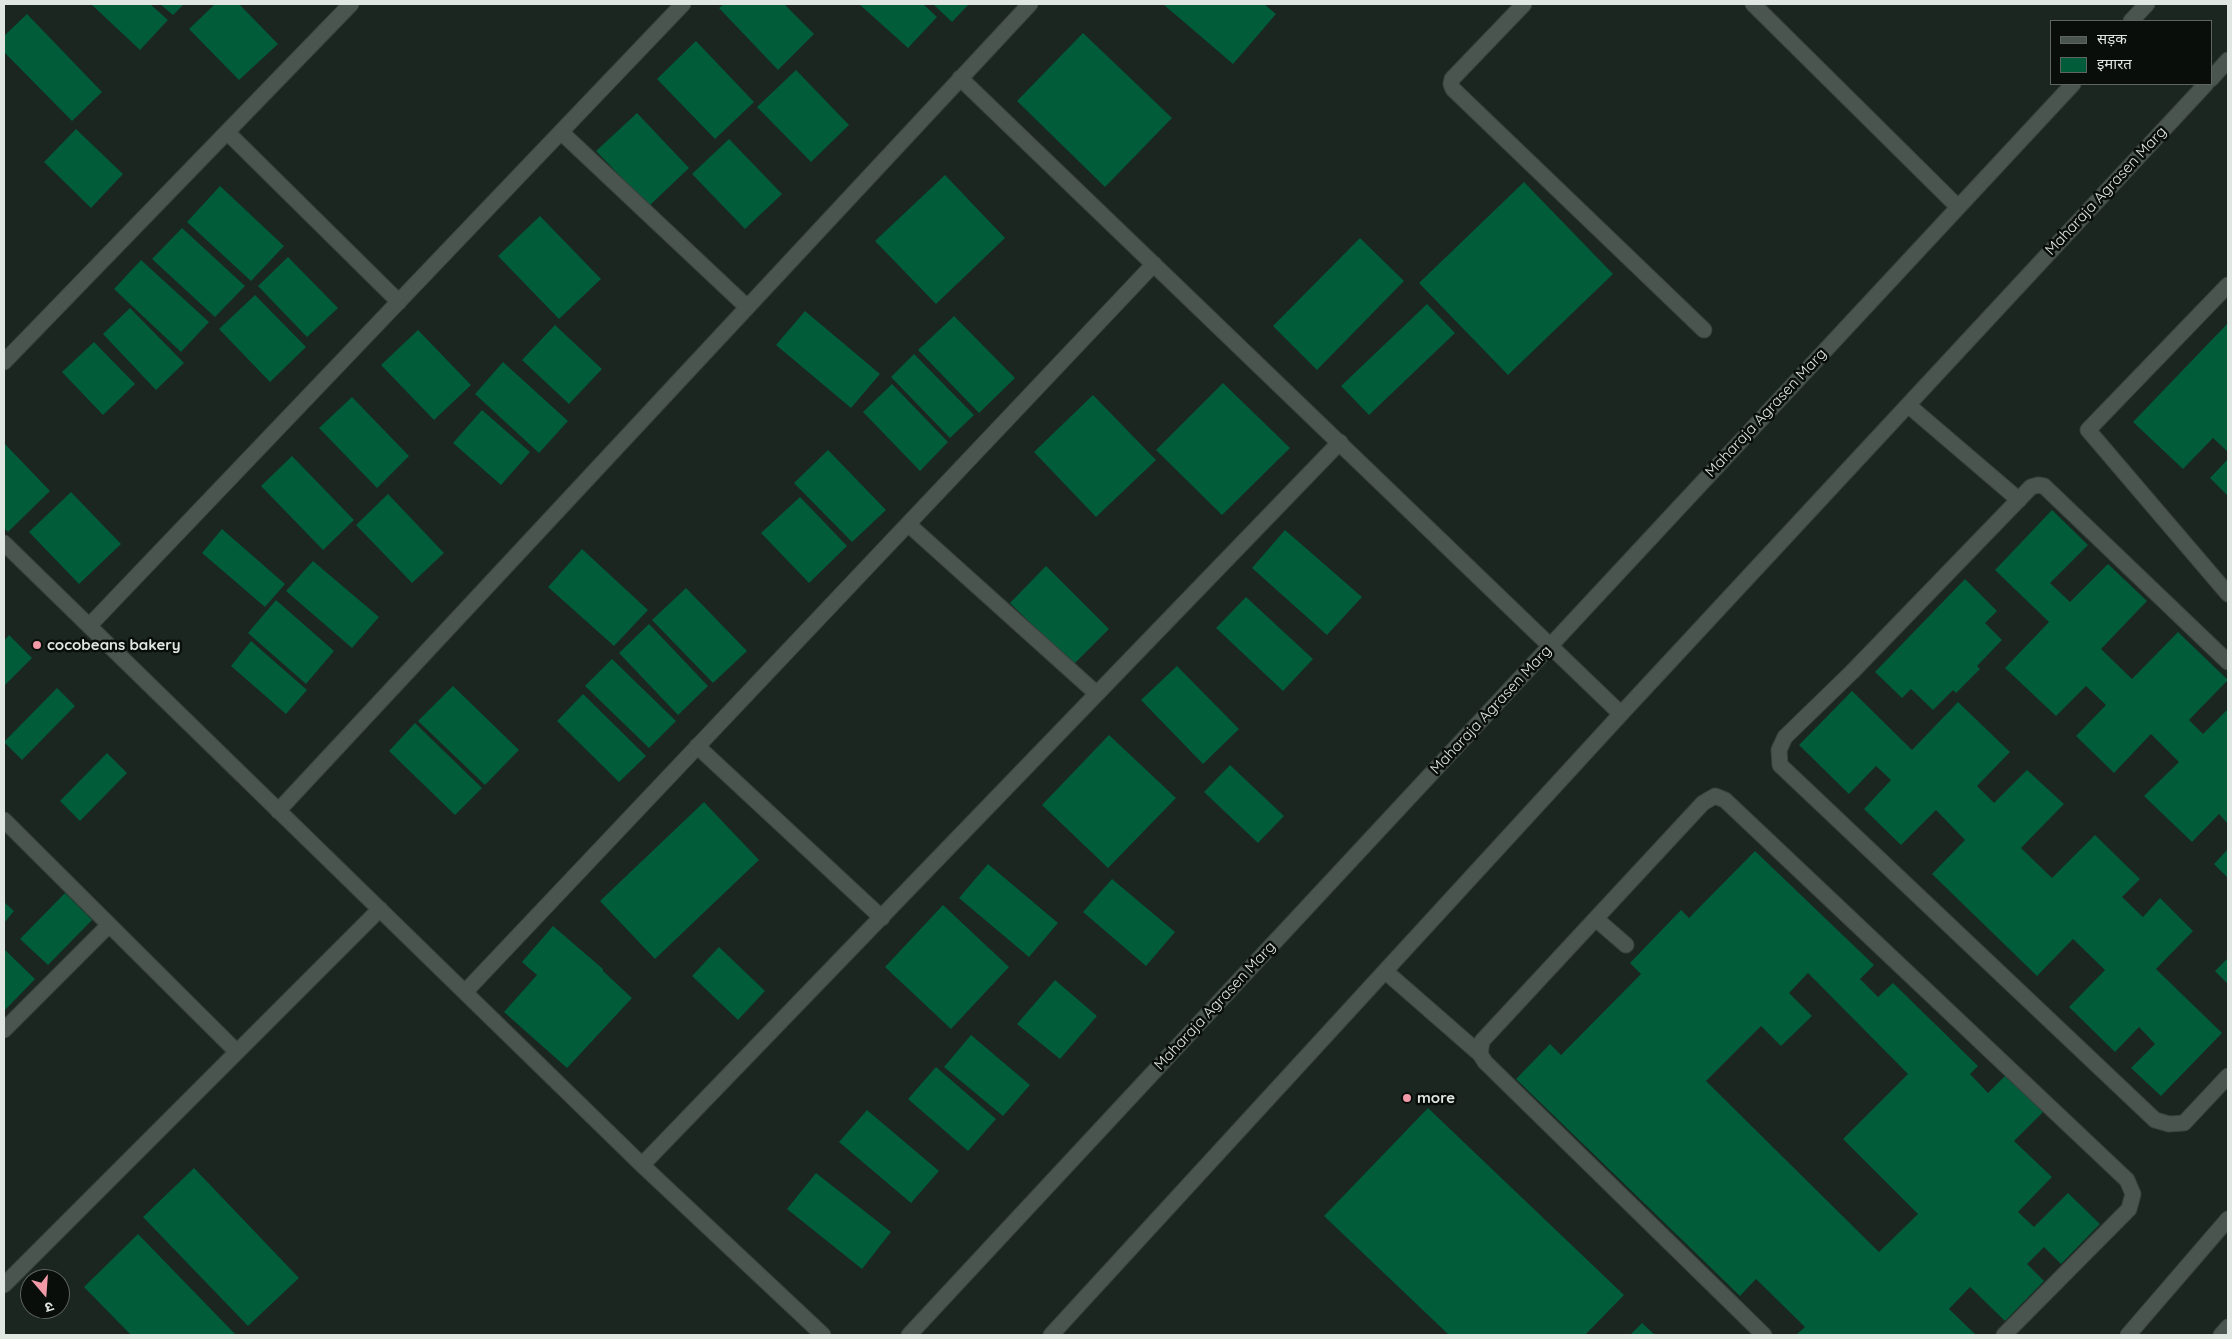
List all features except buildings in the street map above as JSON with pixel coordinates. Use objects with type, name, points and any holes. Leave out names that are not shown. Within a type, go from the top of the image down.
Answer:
[{"type":"street","points":[[4,362],[351,4]]},
{"type":"street","points":[[89,626],[683,4]]},
{"type":"street","points":[[278,811],[1030,4]]},
{"type":"street","points":[[1524,4],[1452,79],[1453,88],[1704,330]]},
{"type":"street","points":[[1753,4],[1958,207]]},
{"type":"street","points":[[2132,20],[2147,4]]},
{"type":"street","points":[[2212,78],[2228,60]]},
{"type":"street","points":[[960,78],[1552,644],[1622,714]]},
{"type":"street","name":"Maharaja Agrasen Marg","points":[[909,1335],[2072,85]]},
{"type":"street","name":"Maharaja Agrasen Marg","points":[[1051,1335],[1622,714],[2205,85]]},
{"type":"street","points":[[227,132],[399,302]]},
{"type":"street","points":[[560,132],[747,307]]},
{"type":"street","points":[[465,992],[1154,264]]},
{"type":"street","points":[[2228,285],[2088,430],[2228,594]]},
{"type":"street","points":[[1908,405],[2019,500]]},
{"type":"street","points":[[642,1166],[1340,442]]},
{"type":"street","points":[[2228,662],[2044,486],[2038,485],[2032,487],[1866,658],[1785,737],[1779,750],[1780,765],[2155,1120],[2169,1124],[2184,1123],[2228,1076]]},
{"type":"street","points":[[908,524],[1097,694]]},
{"type":"street","points":[[4,543],[642,1166],[823,1335]]},
{"type":"street","points":[[697,746],[882,918]]},
{"type":"street","points":[[1480,1054],[1482,1041],[1703,803],[1715,796],[1725,800],[2127,1180],[2133,1194],[2129,1209],[2004,1335]]},
{"type":"street","points":[[4,820],[237,1052]]},
{"type":"street","points":[[4,1285],[380,909]]},
{"type":"street","points":[[1596,919],[1626,945]]},
{"type":"street","points":[[5,1028],[109,925]]},
{"type":"street","points":[[1385,971],[1480,1054],[1485,1062],[1764,1335]]},
{"type":"street","points":[[2128,1335],[2228,1219]]},
{"type":"street","points":[[2222,1335],[2228,1327]]},
{"type":"place","name":"cocobeans bakery","points":[[37,645]]},
{"type":"place","name":"more","points":[[1407,1098]]}]
